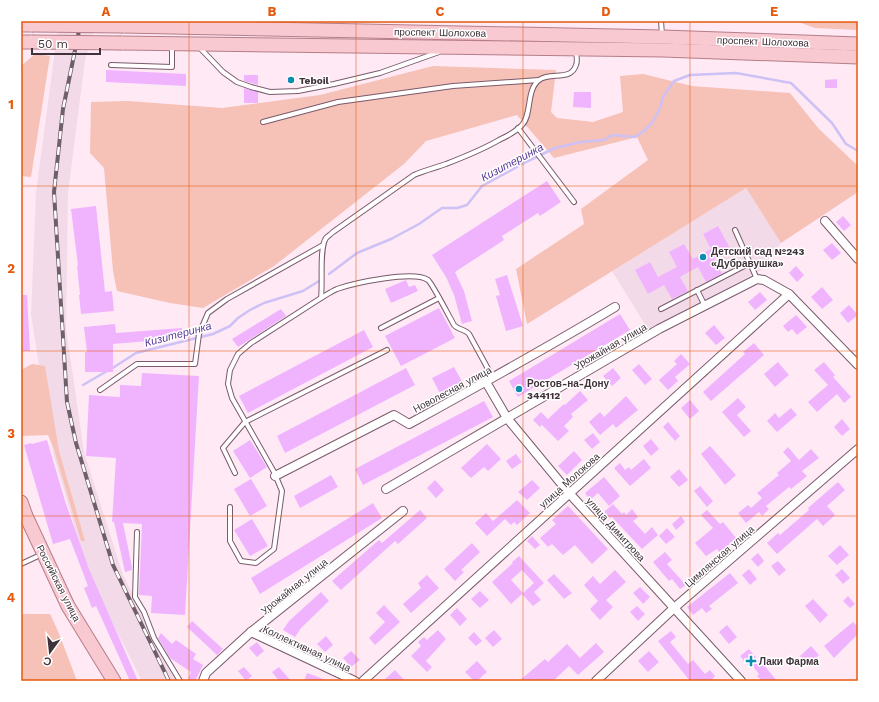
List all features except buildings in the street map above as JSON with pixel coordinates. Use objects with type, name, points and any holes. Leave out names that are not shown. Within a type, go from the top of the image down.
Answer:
[{"type":"main road","name":"проспект Шолохова","points":[[27,25],[663,37],[858,44]]},
{"type":"main road","name":"проспект Шолохова","points":[[26,42],[663,50],[858,57]]},
{"type":"main road","name":"Российская улица","points":[[21,502],[68,606],[114,681]]},
{"type":"main road","name":"Российская улица","points":[[21,524],[61,610],[105,681]]},
{"type":"street","points":[[825,221],[858,258]]},
{"type":"street","points":[[761,280],[789,294],[858,365]]},
{"type":"street","name":"Урожайная улица","points":[[386,489],[659,329],[761,280]]},
{"type":"street","name":"улица Молокова","points":[[363,681],[789,294]]},
{"type":"street","name":"Новолесная улица","points":[[276,476],[394,415],[408,424],[490,380],[615,307]]},
{"type":"street","name":"улица Димитрова","points":[[490,380],[507,418],[569,493],[741,681]]},
{"type":"street","name":"Цимлянская улица","points":[[596,681],[674,608],[858,449]]},
{"type":"street","name":"Урожайная улица","points":[[203,681],[206,673],[251,632],[403,511]]},
{"type":"street","name":"Коллективная улица","points":[[251,632],[355,681]]},
{"type":"lane","points":[[661,21],[663,37]]},
{"type":"lane","points":[[111,65],[172,67],[172,44]]},
{"type":"lane","points":[[197,45],[223,72],[237,82],[270,92],[298,91],[342,82],[380,72],[451,47]]},
{"type":"lane","points":[[263,122],[338,102],[453,86],[539,80],[548,76],[564,76],[573,72],[577,64],[576,50]]},
{"type":"lane","points":[[321,298],[323,288],[322,252],[325,239],[414,175],[479,151],[515,132],[523,125],[533,88],[539,80]]},
{"type":"lane","points":[[518,128],[574,202]]},
{"type":"lane","points":[[735,230],[750,263],[761,280]]},
{"type":"lane","points":[[100,390],[137,364],[195,364],[199,334],[208,313],[227,299],[324,245]]},
{"type":"lane","points":[[661,309],[750,263]]},
{"type":"lane","points":[[230,507],[230,540],[241,561],[256,563],[274,549],[282,490],[276,476],[232,398],[228,384],[230,370],[238,354],[251,343],[337,289],[364,282],[394,278],[418,276],[429,280],[456,328],[469,334],[490,380]]},
{"type":"lane","points":[[697,290],[705,306]]},
{"type":"lane","points":[[381,328],[439,298]]},
{"type":"lane","points":[[448,324],[452,322]]},
{"type":"lane","points":[[235,473],[224,448],[245,422],[387,350]]},
{"type":"lane","points":[[137,532],[136,597],[144,612],[154,638],[180,681]]},
{"type":"lane","points":[[21,564],[36,557]]},
{"type":"shaded area","points":[[59,21],[97,21],[85,60],[68,193],[66,328],[84,452],[123,575],[176,681],[142,681],[115,628],[86,565],[53,453],[31,315],[36,192]]},
{"type":"shaded area","points":[[796,21],[858,21],[858,30],[815,28]]},
{"type":"shaded area","points":[[35,54],[50,56],[31,177],[21,176],[21,66]]},
{"type":"shaded area","points":[[433,66],[556,70],[551,112],[557,118],[593,122],[623,112],[620,76],[643,74],[692,86],[790,93],[819,129],[858,166],[858,192],[781,243],[746,188],[527,324],[516,269],[584,224],[581,209],[648,160],[637,137],[554,158],[517,115],[426,141],[404,164],[274,266],[203,308],[170,303],[117,291],[113,271],[104,168],[90,153],[91,102],[128,101],[222,108],[320,95]]},
{"type":"shaded area","name":"Детский сад №243 «Дубравушка»","points":[[746,188],[781,243],[761,270],[649,331],[612,271]]},
{"type":"shaded area","points":[[32,364],[45,366],[59,451],[85,541],[81,541],[54,449],[48,435],[21,436],[21,370]]},
{"type":"shaded area","points":[[21,614],[50,614],[77,681],[21,681]]},
{"type":"waterway","name":"Кизитеринка","points":[[329,274],[357,253],[391,239],[419,224],[442,208],[457,208],[467,205],[482,186],[555,148],[581,142],[604,140],[612,135],[635,137],[652,123],[660,108],[663,97],[674,81],[690,75],[736,73],[791,83],[832,123],[846,144],[858,151]]},
{"type":"waterway","name":"Кизитеринка","points":[[111,369],[136,353],[213,334],[230,326],[238,318],[250,310],[264,303],[303,291],[319,281]]},
{"type":"waterway","name":"Кизитеринка","points":[[83,385],[107,371]]},
{"type":"railway","points":[[81,21],[63,109],[54,192],[67,402],[76,443],[113,565],[169,681]]},
{"type":"place","name":"Teboil","points":[[291,80]]},
{"type":"place","name":"Детский сад №243 «Дубравушка»","points":[[703,257]]},
{"type":"place","name":"Ростов-на-Дону 344112","points":[[519,389]]},
{"type":"place","name":"Лаки Фарма","points":[[751,661]]}]
